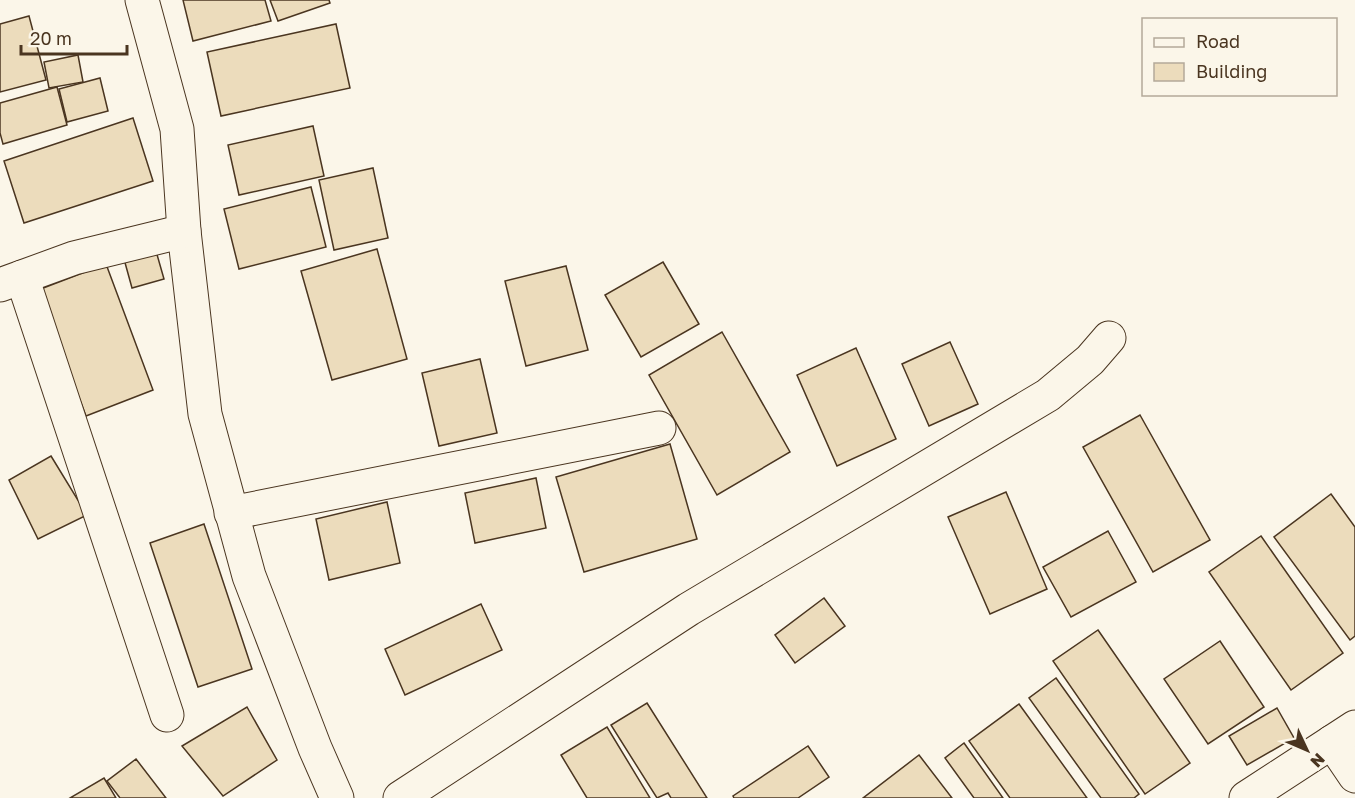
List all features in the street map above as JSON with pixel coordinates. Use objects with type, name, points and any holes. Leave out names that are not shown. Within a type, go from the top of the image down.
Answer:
[{"type":"street","points":[[142,0],[177,129],[184,231],[204,414],[249,576],[315,748],[337,798]]},
{"type":"street","points":[[167,715],[11,281],[74,258],[184,231]]},
{"type":"street","points":[[400,798],[689,609],[1048,395],[1090,360],[1109,338]]},
{"type":"street","points":[[231,513],[659,428]]},
{"type":"street","points":[[1246,798],[1343,734],[1355,776]]},
{"type":"building","points":[[183,0],[265,0],[271,21],[193,41]]},
{"type":"building","points":[[270,0],[329,0],[330,3],[278,21]]},
{"type":"building","points":[[29,16],[46,80],[0,92],[0,24]]},
{"type":"building","points":[[336,24],[350,88],[221,116],[207,52]]},
{"type":"building","points":[[78,55],[83,82],[49,88],[44,62]]},
{"type":"building","points":[[100,78],[108,111],[67,122],[59,89]]},
{"type":"building","points":[[57,87],[67,125],[3,144],[0,133],[0,103]]},
{"type":"building","points":[[133,118],[153,181],[24,223],[4,161]]},
{"type":"building","points":[[313,126],[324,176],[239,195],[228,145]]},
{"type":"building","points":[[373,168],[388,238],[334,250],[319,180]]},
{"type":"building","points":[[311,187],[326,247],[239,269],[224,209]]},
{"type":"building","points":[[377,249],[407,359],[332,380],[301,271]]},
{"type":"building","points":[[156,251],[164,279],[132,288],[124,259]]},
{"type":"building","points":[[663,262],[699,324],[641,357],[605,295]]},
{"type":"building","points":[[106,264],[153,390],[86,416],[38,290]]},
{"type":"building","points":[[566,266],[588,350],[526,366],[505,281]]},
{"type":"building","points":[[722,332],[790,452],[717,495],[649,375]]},
{"type":"building","points":[[950,342],[978,404],[929,426],[902,364]]},
{"type":"building","points":[[856,348],[896,439],[837,466],[797,375]]},
{"type":"building","points":[[480,359],[497,433],[439,446],[422,373]]},
{"type":"building","points":[[1140,415],[1210,540],[1153,572],[1083,447]]},
{"type":"building","points":[[670,444],[697,539],[584,572],[556,477]]},
{"type":"building","points":[[51,456],[87,515],[38,539],[9,480]]},
{"type":"building","points":[[536,478],[546,528],[475,543],[465,493]]},
{"type":"building","points":[[1006,492],[1047,589],[990,614],[948,517]]},
{"type":"building","points":[[1331,494],[1355,527],[1355,636],[1350,640],[1274,537]]},
{"type":"building","points":[[387,502],[400,563],[329,580],[316,519]]},
{"type":"building","points":[[204,524],[252,669],[198,687],[150,543]]},
{"type":"building","points":[[1108,531],[1136,582],[1071,617],[1043,567]]},
{"type":"building","points":[[1261,536],[1343,653],[1291,690],[1209,572]]},
{"type":"building","points":[[824,598],[845,626],[795,663],[775,635]]},
{"type":"building","points":[[481,604],[502,650],[405,695],[385,649]]},
{"type":"building","points":[[1098,630],[1190,763],[1145,794],[1053,661]]},
{"type":"building","points":[[1220,641],[1264,707],[1208,744],[1164,679]]},
{"type":"building","points":[[1056,678],[1139,794],[1134,798],[1101,798],[1029,698]]},
{"type":"building","points":[[647,703],[707,798],[671,798],[668,793],[657,798],[611,725]]},
{"type":"building","points":[[1019,704],[1087,798],[1010,798],[969,741]]},
{"type":"building","points":[[247,707],[277,760],[223,796],[182,746]]},
{"type":"building","points":[[1277,708],[1294,738],[1247,765],[1229,736]]},
{"type":"building","points":[[607,727],[650,798],[587,798],[561,755]]},
{"type":"building","points":[[964,743],[1003,798],[974,798],[945,758]]},
{"type":"building","points":[[808,746],[829,777],[798,798],[734,798],[733,796]]},
{"type":"building","points":[[919,755],[952,798],[863,798]]},
{"type":"building","points":[[136,759],[166,798],[120,798],[107,781]]},
{"type":"building","points":[[104,778],[116,798],[70,798]]}]
